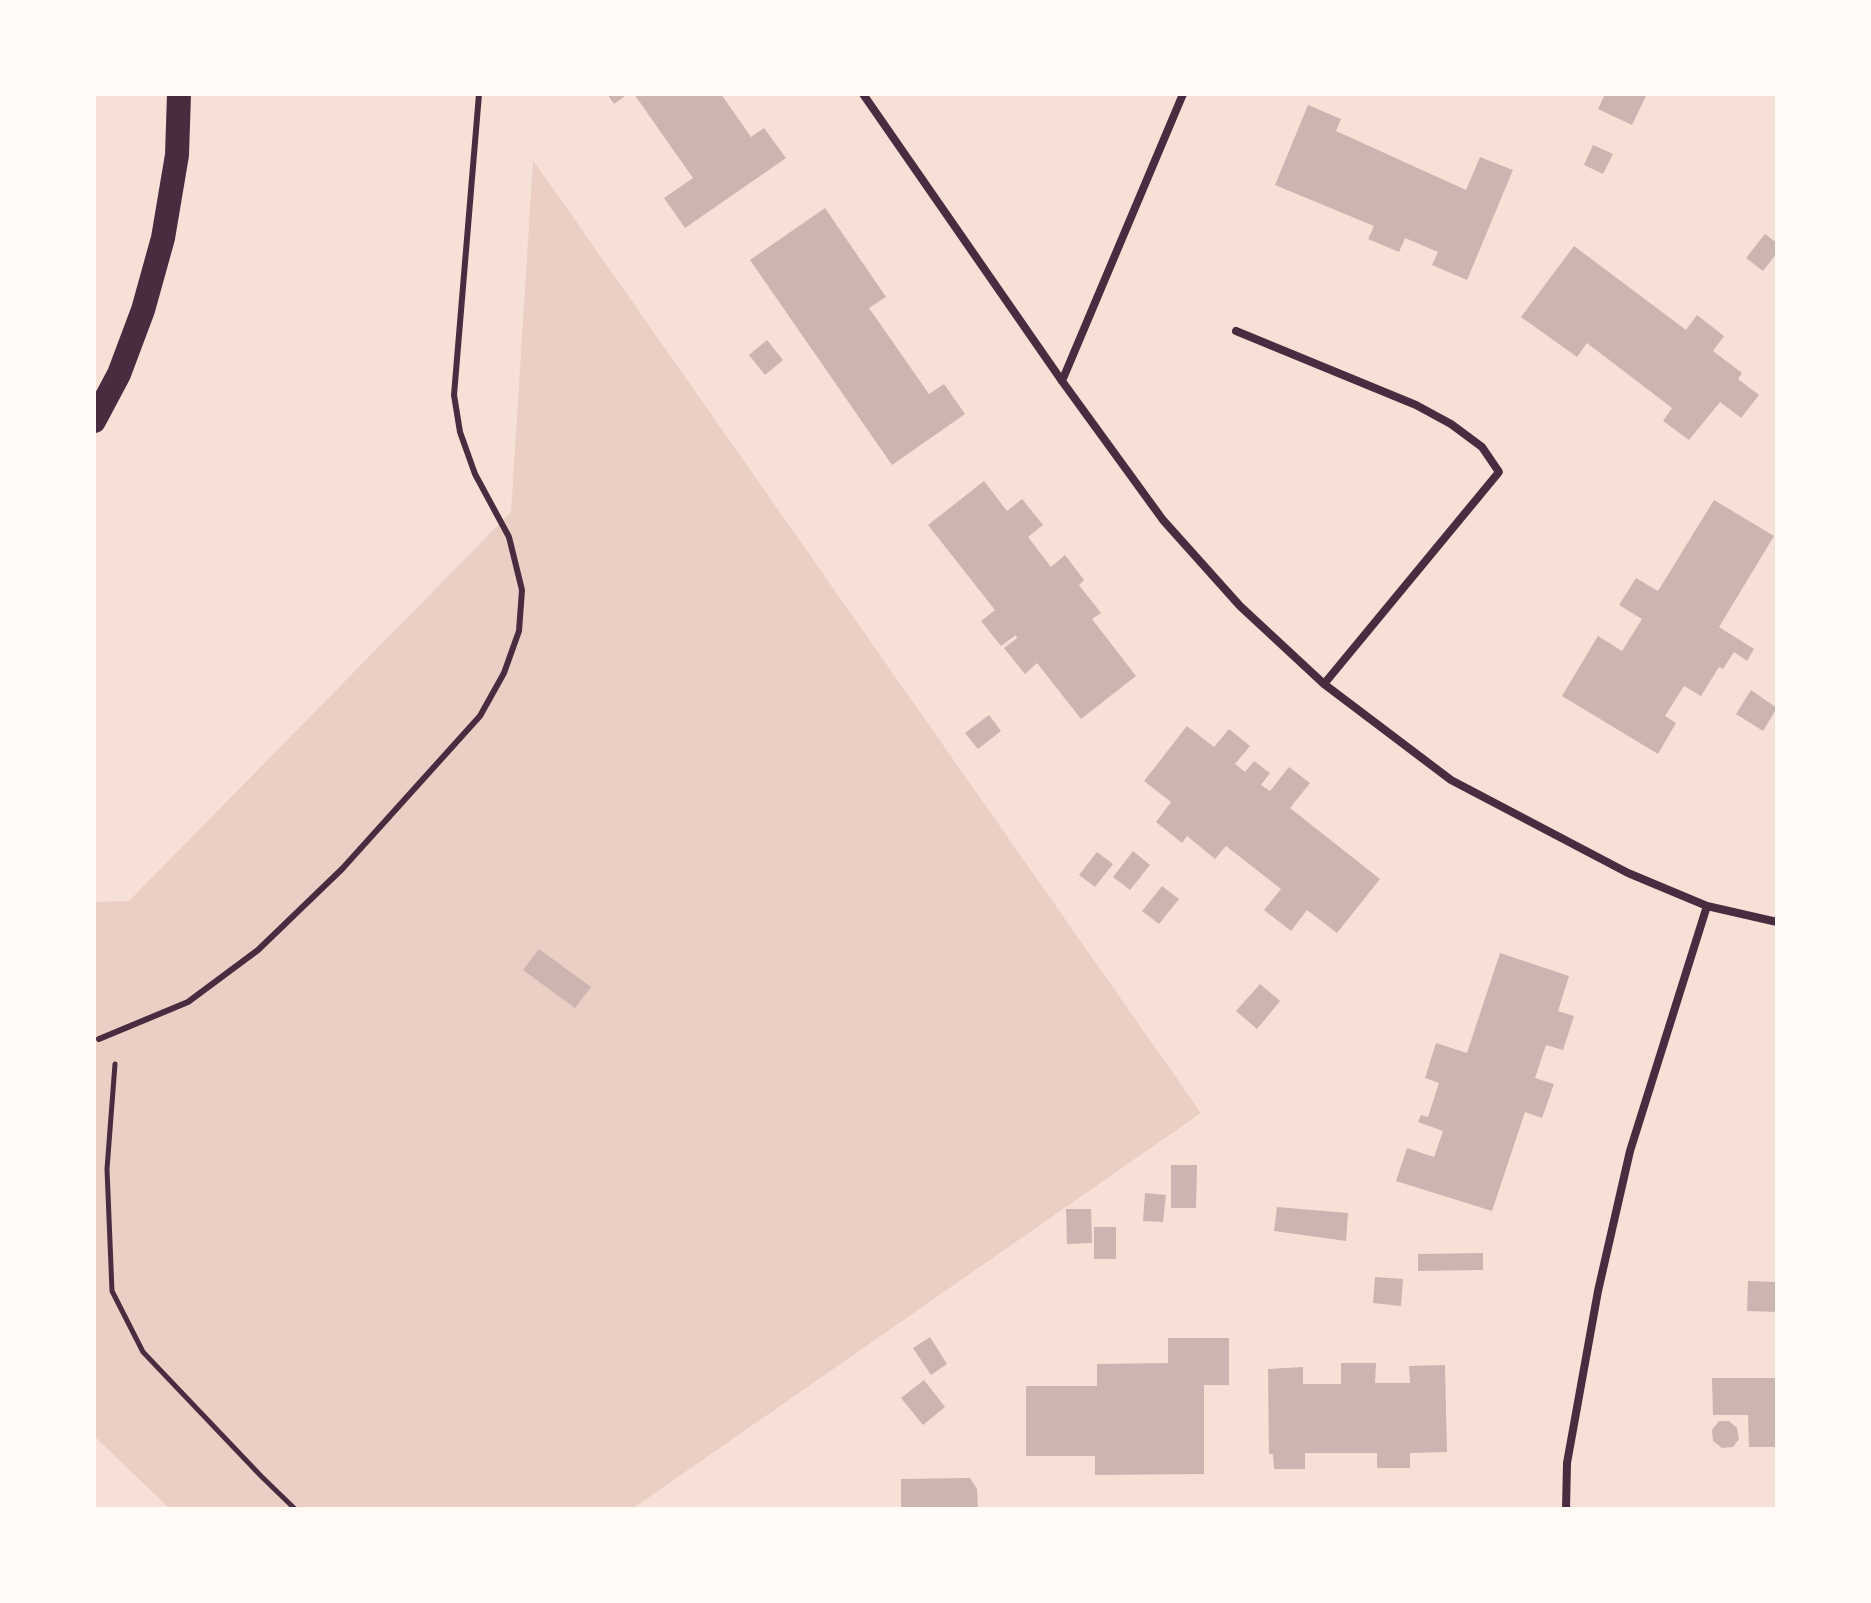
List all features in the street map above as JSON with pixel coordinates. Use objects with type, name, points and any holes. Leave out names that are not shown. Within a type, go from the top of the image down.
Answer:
[{"type":"highway","points":[[94,421],[119,374],[163,238],[177,155],[179,94]]},
{"type":"street","points":[[863,94],[1062,381],[1163,520],[1240,606],[1324,684],[1451,780],[1628,873],[1707,906],[1777,922]]},
{"type":"street","points":[[1062,381],[1183,94]]},
{"type":"street","points":[[1236,331],[1416,405],[1451,424],[1482,447],[1499,472],[1324,684]]},
{"type":"street","points":[[1566,1509],[1567,1463],[1598,1291],[1626,1167],[1707,906]]},
{"type":"lane","points":[[99,1039],[188,1002],[258,950],[342,869],[480,716],[504,673],[519,631],[522,590],[509,537],[475,474],[460,432],[454,395],[479,94]]},
{"type":"path","points":[[117,1031],[107,1169],[112,1291],[143,1352],[295,1509]]},
{"type":"shaded area","points":[[533,160],[1201,1113],[632,1509],[170,1509],[94,1436],[94,902],[129,901],[511,512]]},
{"type":"building","points":[[607,94],[628,94],[614,104]]},
{"type":"building","points":[[634,94],[721,94],[751,137],[764,128],[786,158],[685,228],[664,198],[693,178]]},
{"type":"building","points":[[1605,94],[1647,94],[1632,125],[1598,109]]},
{"type":"building","points":[[1308,105],[1341,119],[1336,131],[1466,190],[1480,157],[1513,170],[1467,280],[1432,265],[1438,252],[1405,238],[1399,252],[1368,239],[1374,226],[1275,185]]},
{"type":"building","points":[[1593,145],[1613,154],[1603,174],[1584,165]]},
{"type":"building","points":[[825,208],[886,297],[869,308],[929,394],[944,384],[965,414],[892,465],[750,260]]},
{"type":"building","points":[[1765,234],[1777,243],[1777,253],[1763,271],[1746,258]]},
{"type":"building","points":[[1574,246],[1686,330],[1697,315],[1724,336],[1713,351],[1742,373],[1738,379],[1759,395],[1741,418],[1720,402],[1689,440],[1663,421],[1672,408],[1587,343],[1577,357],[1521,317]]},
{"type":"building","points":[[767,340],[783,360],[765,375],[749,355]]},
{"type":"building","points":[[984,481],[1007,511],[1022,499],[1043,525],[1028,537],[1051,567],[1065,555],[1084,580],[1079,585],[1101,613],[1092,619],[1136,676],[1081,719],[1037,663],[1025,674],[1004,648],[1017,638],[1016,635],[1001,646],[981,621],[995,610],[928,525]]},
{"type":"building","points":[[1714,500],[1774,536],[1719,627],[1754,649],[1747,661],[1734,652],[1723,669],[1719,667],[1701,696],[1684,686],[1665,716],[1676,723],[1658,754],[1562,696],[1598,636],[1622,651],[1642,619],[1619,605],[1636,578],[1658,591]]},
{"type":"building","points":[[1751,690],[1777,708],[1763,731],[1736,714]]},
{"type":"building","points":[[989,715],[1001,731],[978,749],[965,733]]},
{"type":"building","points":[[1187,726],[1214,747],[1229,729],[1250,746],[1235,764],[1245,772],[1254,761],[1270,773],[1261,785],[1270,791],[1289,767],[1310,783],[1290,808],[1380,879],[1337,933],[1307,910],[1291,931],[1264,910],[1281,889],[1226,846],[1215,859],[1187,836],[1182,843],[1156,822],[1171,802],[1144,781]]},
{"type":"building","points":[[1133,851],[1150,865],[1130,890],[1113,877]]},
{"type":"building","points":[[1097,852],[1113,864],[1095,887],[1079,875]]},
{"type":"building","points":[[1162,886],[1179,899],[1159,924],[1142,911]]},
{"type":"building","points":[[539,949],[591,987],[575,1008],[523,970]]},
{"type":"building","points":[[1500,953],[1569,976],[1558,1011],[1574,1016],[1563,1050],[1546,1045],[1535,1078],[1554,1084],[1542,1118],[1525,1112],[1492,1211],[1396,1181],[1407,1148],[1434,1157],[1443,1131],[1418,1122],[1421,1115],[1428,1117],[1439,1083],[1425,1078],[1436,1043],[1467,1053]]},
{"type":"building","points":[[1260,984],[1280,1001],[1257,1029],[1236,1011]]},
{"type":"building","points":[[1171,1165],[1197,1165],[1196,1208],[1171,1208]]},
{"type":"building","points":[[1145,1193],[1166,1195],[1163,1222],[1143,1221]]},
{"type":"building","points":[[1277,1207],[1348,1213],[1346,1241],[1274,1231]]},
{"type":"building","points":[[1066,1209],[1091,1209],[1092,1243],[1067,1244]]},
{"type":"building","points":[[1094,1227],[1116,1227],[1116,1259],[1094,1259]]},
{"type":"building","points":[[1483,1253],[1483,1270],[1418,1271],[1418,1254]]},
{"type":"building","points":[[1375,1277],[1403,1279],[1401,1306],[1373,1303]]},
{"type":"building","points":[[1748,1281],[1777,1282],[1777,1312],[1747,1311]]},
{"type":"building","points":[[930,1337],[947,1364],[931,1375],[913,1348]]},
{"type":"building","points":[[1168,1338],[1229,1338],[1229,1385],[1204,1385],[1204,1474],[1095,1475],[1095,1456],[1026,1456],[1026,1386],[1097,1386],[1097,1364],[1168,1363]]},
{"type":"building","points":[[1341,1363],[1376,1363],[1375,1383],[1410,1383],[1409,1366],[1445,1365],[1447,1452],[1410,1453],[1410,1468],[1377,1468],[1377,1453],[1305,1453],[1305,1469],[1274,1469],[1273,1454],[1269,1454],[1268,1369],[1303,1367],[1303,1384],[1341,1384]]},
{"type":"building","points":[[1712,1378],[1777,1378],[1777,1447],[1749,1447],[1748,1415],[1713,1415]]},
{"type":"building","points":[[924,1380],[945,1407],[923,1425],[901,1398]]},
{"type":"building","points":[[1719,1421],[1729,1421],[1737,1428],[1739,1439],[1733,1447],[1722,1448],[1713,1441],[1712,1430]]},
{"type":"building","points":[[970,1478],[977,1489],[978,1509],[901,1509],[901,1479]]}]
